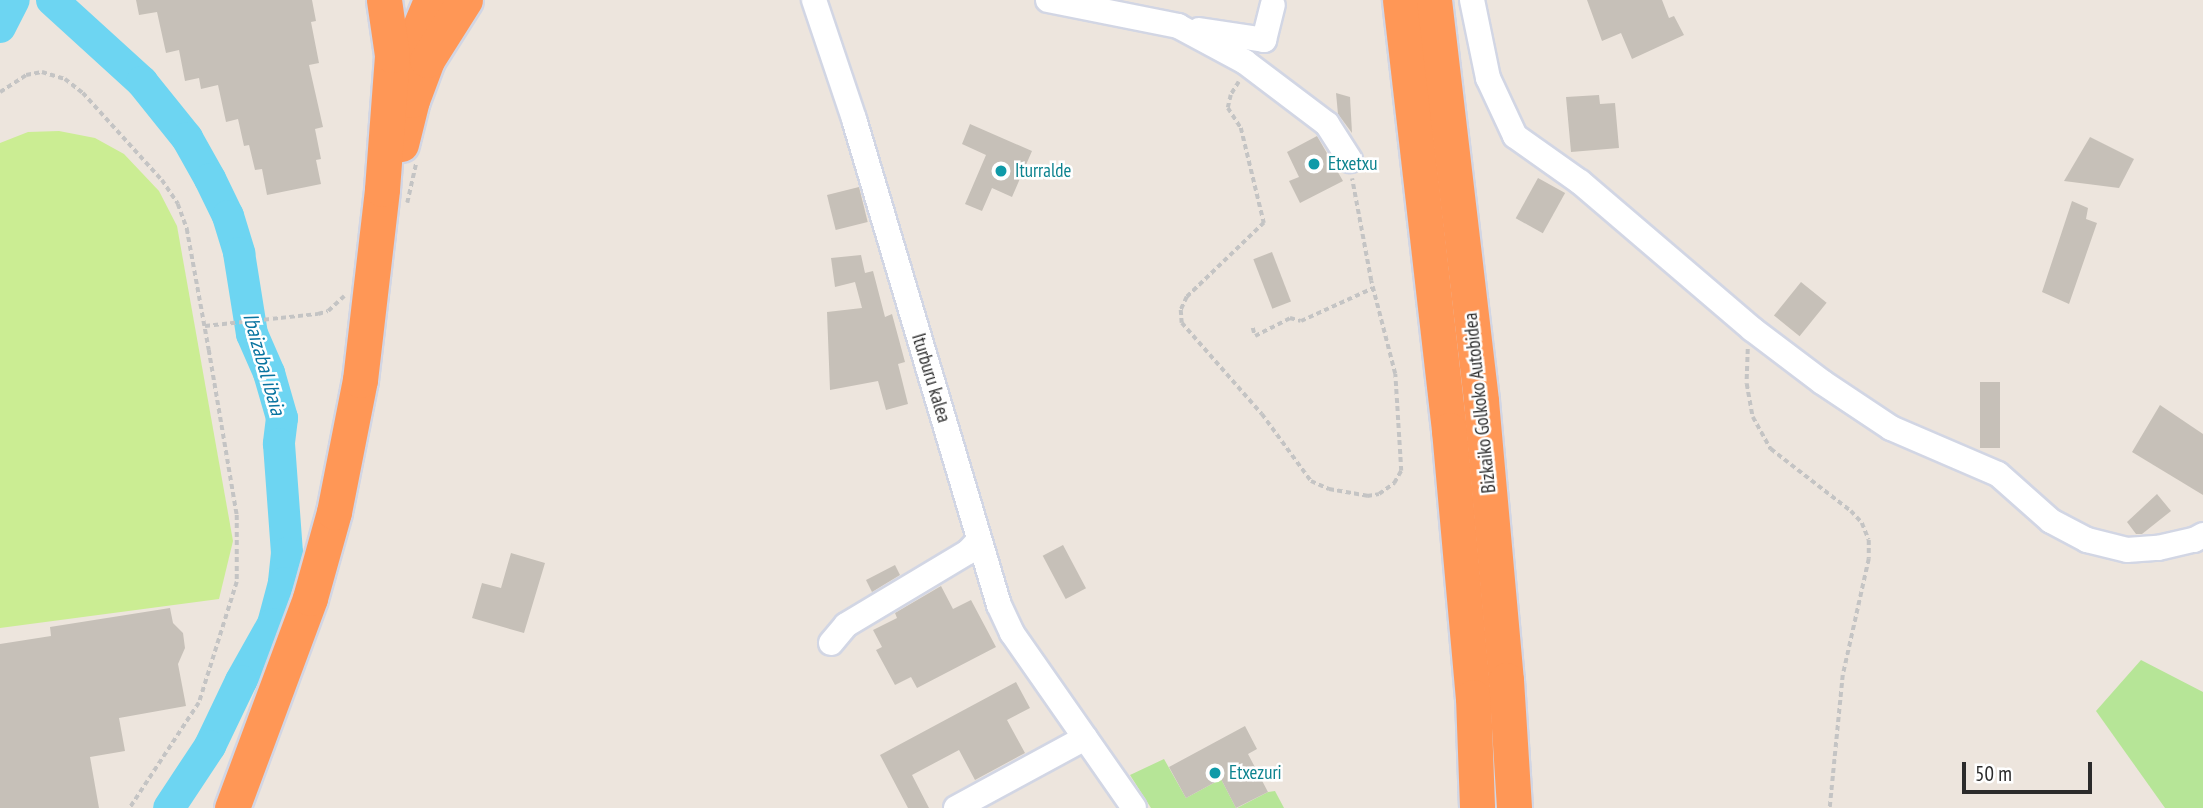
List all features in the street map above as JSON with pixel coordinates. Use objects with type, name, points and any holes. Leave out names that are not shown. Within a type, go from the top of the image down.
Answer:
[{"type":"highway","points":[[232,808],[310,598],[334,512],[360,380],[382,189],[391,55],[384,0]]},
{"type":"highway","points":[[382,189],[406,57],[431,0]]},
{"type":"highway","points":[[382,189],[398,155],[412,100],[428,60],[465,0]]},
{"type":"highway","name":"Bizkaiko Golkoko Autobidea","points":[[1400,0],[1450,430],[1473,697],[1477,808]]},
{"type":"highway","name":"Bizkaiko Golkoko Autobidea","points":[[1434,0],[1481,401],[1506,680],[1514,808]]},
{"type":"street","name":"Iturburu kalea","points":[[814,0],[854,119],[999,605],[1012,633],[1135,808]]},
{"type":"street","points":[[1048,0],[1264,40],[1273,5]]},
{"type":"street","points":[[1472,0],[1488,78],[1515,136],[1580,182],[1752,330],[1891,428],[1998,474],[2051,521],[2087,541],[2127,550],[2158,548],[2194,540],[2203,535]]},
{"type":"street","points":[[1178,26],[1251,66],[1327,124],[1349,160]]},
{"type":"street","points":[[831,643],[846,625],[968,552],[979,540]]},
{"type":"street","points":[[956,808],[1085,738]]},
{"type":"path","points":[[1251,66],[1231,95],[1228,107],[1241,128],[1264,223],[1187,297],[1181,310],[1182,323],[1262,414],[1311,481],[1347,494],[1367,496],[1379,494],[1394,483],[1401,471],[1395,374],[1373,288],[1349,160]]},
{"type":"path","points":[[0,92],[26,75],[42,72],[65,79],[83,93],[162,180],[178,204],[187,229],[205,326],[237,515],[237,582],[199,703],[130,808]]},
{"type":"path","points":[[1254,328],[1255,336],[1290,318],[1301,321],[1373,288]]},
{"type":"path","points":[[205,326],[328,311],[339,303],[347,291]]},
{"type":"path","points":[[1752,330],[1748,339],[1747,384],[1753,417],[1771,449],[1851,511],[1862,523],[1869,540],[1869,559],[1843,675],[1830,808]]},
{"type":"green space","points":[[59,131],[95,138],[124,154],[159,191],[177,226],[233,541],[219,599],[0,628],[0,143],[28,132]]},
{"type":"green space","points":[[2141,660],[2203,692],[2203,808],[2165,808],[2096,711]]},
{"type":"green space","points":[[1164,759],[1186,798],[1221,779],[1236,808],[1151,808],[1130,775]]},
{"type":"green space","points":[[1275,791],[1284,808],[1237,808],[1268,792]]},
{"type":"building","points":[[136,0],[312,0],[316,21],[311,22],[319,63],[309,65],[323,127],[315,129],[321,159],[316,160],[321,184],[267,195],[262,169],[255,170],[249,145],[244,146],[238,119],[226,122],[218,85],[201,89],[199,78],[185,81],[179,50],[166,53],[157,12],[139,15]]},
{"type":"building","points":[[1587,0],[1662,0],[1669,18],[1674,16],[1684,35],[1632,59],[1621,33],[1602,41]]},
{"type":"building","points":[[1336,93],[1350,97],[1352,133],[1338,114]]},
{"type":"building","points":[[1599,95],[1600,104],[1615,103],[1619,148],[1571,152],[1566,97]]},
{"type":"building","name":"Iturralde","points":[[970,124],[1032,151],[1012,197],[992,188],[982,211],[965,204],[986,155],[962,144]]},
{"type":"building","name":"Etxetxu","points":[[1317,136],[1343,181],[1300,203],[1289,181],[1299,177],[1287,152]]},
{"type":"building","points":[[2090,137],[2134,159],[2119,188],[2064,181]]},
{"type":"building","points":[[1538,178],[1565,193],[1543,233],[1516,218]]},
{"type":"building","points":[[859,187],[868,222],[836,230],[827,195]]},
{"type":"building","points":[[2072,201],[2088,208],[2086,219],[2097,223],[2069,304],[2042,292]]},
{"type":"building","points":[[1272,252],[1291,301],[1272,309],[1253,259]]},
{"type":"building","points":[[861,255],[865,273],[873,271],[885,317],[892,314],[905,362],[898,364],[908,404],[886,410],[878,381],[830,390],[827,312],[862,308],[855,282],[835,287],[831,258]]},
{"type":"building","points":[[1801,282],[1827,303],[1800,336],[1774,315]]},
{"type":"building","points":[[1980,382],[2000,382],[2000,448],[1980,448]]},
{"type":"building","points":[[2160,405],[2203,434],[2203,495],[2132,452]]},
{"type":"building","points":[[2157,494],[2171,511],[2142,534],[2136,534],[2127,522]]},
{"type":"building","points":[[1063,545],[1086,588],[1066,599],[1043,556]]},
{"type":"building","points":[[511,553],[545,563],[524,633],[472,618],[482,583],[501,588]]},
{"type":"building","points":[[895,565],[900,575],[872,592],[866,580]]},
{"type":"building","points":[[941,586],[953,609],[971,600],[996,647],[917,688],[911,677],[895,685],[876,650],[882,647],[873,630],[897,618],[895,613]]},
{"type":"building","points":[[170,608],[173,623],[183,633],[185,648],[178,664],[186,706],[119,718],[125,751],[90,757],[99,808],[0,808],[0,644],[51,636],[50,627]]},
{"type":"building","points":[[1016,682],[1030,708],[1007,720],[1025,753],[975,780],[959,750],[912,775],[929,808],[908,808],[880,755]]},
{"type":"building","name":"Etxezuri","points":[[1245,726],[1257,749],[1248,754],[1268,792],[1236,808],[1221,779],[1186,798],[1169,767]]},
{"type":"waterway","points":[[0,27],[14,0]]},
{"type":"waterway","name":"Ibaizabal ibaia","points":[[52,0],[142,82],[187,138],[210,179],[228,216],[239,253],[252,334],[269,373],[282,418],[279,444],[287,553],[284,583],[273,624],[241,681],[210,746],[169,808]]},
{"type":"place","name":"Etxetxu","points":[[1314,164]]},
{"type":"place","name":"Iturralde","points":[[1001,171]]},
{"type":"place","name":"Etxezuri","points":[[1215,773]]}]
